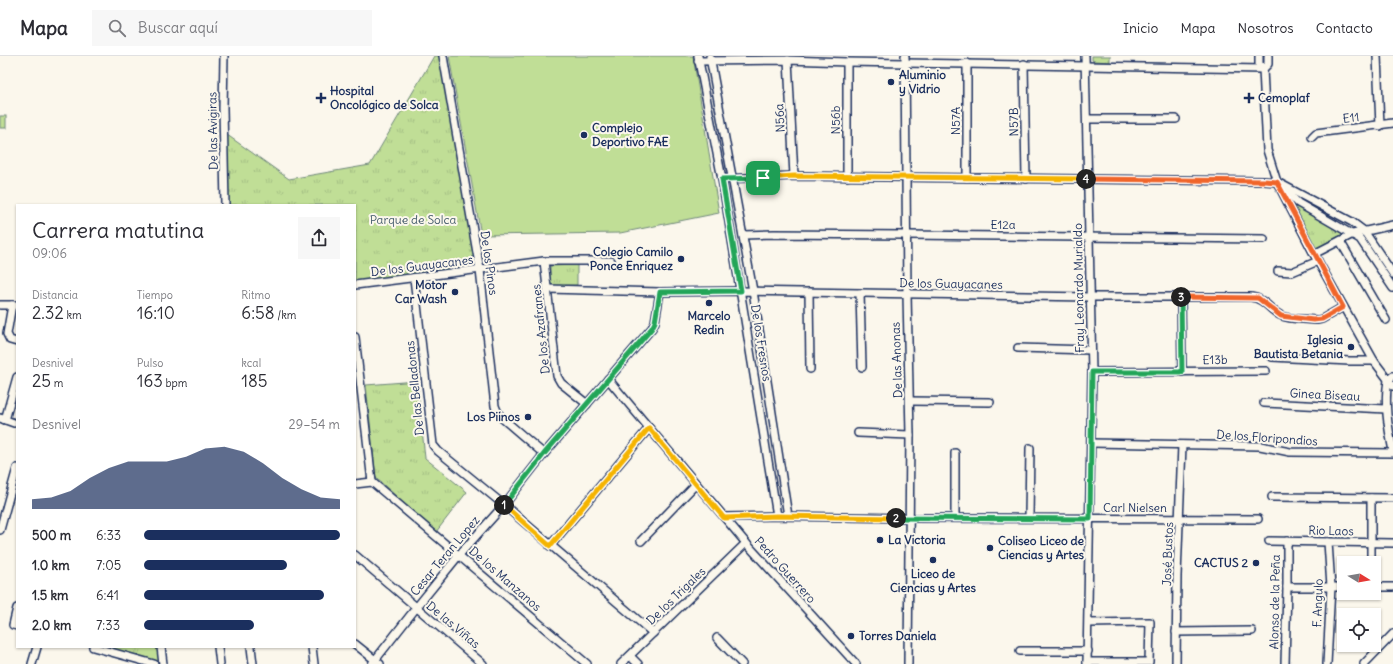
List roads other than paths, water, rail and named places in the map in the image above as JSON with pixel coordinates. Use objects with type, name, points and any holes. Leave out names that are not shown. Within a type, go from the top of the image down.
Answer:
[{"type":"street","name":"De las Avigiras","points":[[224,56],[223,108],[225,204]]},
{"type":"street","name":"De los Pinos","points":[[443,56],[480,270],[495,406],[502,418],[544,454]]},
{"type":"street","name":"Fray Leonardo Murialdo","points":[[1085,56],[1092,372],[1089,623],[1087,663]]},
{"type":"street","points":[[1259,56],[1259,64],[1263,69],[1267,150],[1277,182],[1343,307],[1374,361],[1390,378],[1393,386]]},
{"type":"street","points":[[698,58],[846,62],[905,59],[966,63],[1263,69],[1268,64],[1268,56]]},
{"type":"street","points":[[1377,56],[1380,126]]},
{"type":"street","name":"De los Fresnos","points":[[698,58],[722,179],[777,516]]},
{"type":"street","name":"De los Fresnos","points":[[710,58],[753,291],[788,516]]},
{"type":"street","name":"De las Anonas","points":[[905,59],[906,294],[910,401],[908,664]]},
{"type":"street","name":"N56a","points":[[788,60],[794,176]]},
{"type":"street","name":"N56b","points":[[846,62],[847,177]]},
{"type":"street","name":"N57A","points":[[966,63],[967,178]]},
{"type":"street","name":"N57B","points":[[1024,64],[1026,179]]},
{"type":"street","points":[[1087,119],[1176,119]]},
{"type":"street","name":"E11","points":[[1312,137],[1316,133],[1380,126],[1393,123]]},
{"type":"street","points":[[722,179],[794,176],[1277,182],[1352,222],[1364,231],[1393,274]]},
{"type":"street","points":[[1277,182],[1298,203],[1360,238],[1393,288]]},
{"type":"street","points":[[1314,254],[1353,234],[1393,225]]},
{"type":"street","name":"E12a","points":[[742,235],[1089,236],[1264,239]]},
{"type":"street","points":[[1340,241],[1386,320]]},
{"type":"street","name":"De los Guayacanes","points":[[356,285],[544,261],[611,261]]},
{"type":"street","name":"De los Azafranes","points":[[544,261],[557,376],[561,383],[587,404]]},
{"type":"street","points":[[1278,271],[1292,272],[1318,261]]},
{"type":"street","name":"De las Belladonas","points":[[414,278],[433,445],[438,451],[653,633]]},
{"type":"street","name":"De los Guayacanes","points":[[548,289],[660,292],[753,291],[1090,297],[1258,298],[1281,316],[1313,320],[1322,319],[1343,307]]},
{"type":"street","name":"Cesar Teran Lopez","points":[[376,663],[416,608],[459,555],[504,506],[544,454],[652,328],[655,322],[660,292]]},
{"type":"street","points":[[808,292],[810,369]]},
{"type":"street","points":[[860,293],[862,367]]},
{"type":"street","points":[[1181,297],[1182,372]]},
{"type":"street","points":[[0,306],[15,305],[8,334],[10,340],[16,342]]},
{"type":"street","points":[[749,340],[760,338]]},
{"type":"street","points":[[356,346],[372,482],[356,484]]},
{"type":"street","points":[[1018,348],[1091,350]]},
{"type":"street","points":[[1272,357],[1374,361]]},
{"type":"street","name":"E13b","points":[[1092,372],[1266,371]]},
{"type":"street","points":[[1390,378],[1386,409],[1388,430],[1393,452]]},
{"type":"street","points":[[14,423],[3,419],[16,379]]},
{"type":"street","name":"Pedro Guerrero","points":[[608,379],[724,518],[856,664]]},
{"type":"street","points":[[910,401],[990,402]]},
{"type":"street","name":"Ginea Biseau","points":[[1264,403],[1386,409]]},
{"type":"street","points":[[760,410],[771,408]]},
{"type":"street","points":[[550,546],[649,428]]},
{"type":"street","points":[[858,433],[910,435]]},
{"type":"street","name":"De los Floripondios","points":[[1091,443],[1260,446],[1290,452],[1393,452]]},
{"type":"street","name":"José Bustos","points":[[1176,664],[1182,445]]},
{"type":"street","points":[[1029,518],[1030,448]]},
{"type":"street","points":[[955,453],[955,518]]},
{"type":"street","points":[[0,530],[16,472]]},
{"type":"street","name":"De los Manzanos","points":[[372,482],[587,664]]},
{"type":"street","points":[[641,541],[696,484]]},
{"type":"street","points":[[1272,497],[1393,498]]},
{"type":"street","points":[[1371,498],[1371,556]]},
{"type":"street","name":"Carl Nielsen","points":[[724,518],[788,516],[908,518],[1258,519]]},
{"type":"street","name":"Rio Laos","points":[[1269,541],[1393,543]]},
{"type":"street","name":"Alonso de la Peña","points":[[1285,664],[1287,541]]},
{"type":"street","name":"F. Angulo","points":[[1326,664],[1331,588],[1328,542]]},
{"type":"street","name":"De los Trigales","points":[[621,664],[746,543]]},
{"type":"street","name":"De las Viñas","points":[[356,556],[483,664]]},
{"type":"street","points":[[1287,587],[1337,588]]},
{"type":"street","points":[[1381,587],[1393,587]]},
{"type":"street","points":[[1087,663],[1149,662],[1150,622],[1089,623]]},
{"type":"street","points":[[1176,632],[1252,631]]},
{"type":"street","points":[[1364,664],[1393,634]]},
{"type":"street","points":[[718,638],[742,664]]},
{"type":"street","points":[[356,645],[376,663]]},
{"type":"street","points":[[32,664],[37,648]]},
{"type":"street","points":[[97,648],[154,664]]},
{"type":"street","points":[[161,648],[163,664]]},
{"type":"street","points":[[218,648],[220,664]]},
{"type":"street","points":[[251,648],[253,664]]},
{"type":"street","points":[[312,648],[314,664]]},
{"type":"street","points":[[1020,651],[1088,651]]},
{"type":"street","points":[[630,656],[638,664]]},
{"type":"place","name":"Aluminio y Vidrio","points":[[891,82]]},
{"type":"place","name":"Hospital Oncológico de Solca","points":[[321,98]]},
{"type":"place","name":"Cemoplaf","points":[[1249,98]]},
{"type":"place","name":"Complejo Deportivo FAE","points":[[584,135]]},
{"type":"place","name":"Colegio Camilo Ponce Enriquez","points":[[681,259]]},
{"type":"place","name":"Motor Car Wash","points":[[455,292]]},
{"type":"place","name":"Marcelo Redin","points":[[709,303]]},
{"type":"place","name":"Iglesia Bautista Betania","points":[[1351,347]]},
{"type":"place","name":"Los Piinos","points":[[528,417]]},
{"type":"place","name":"La Victoria","points":[[880,540]]},
{"type":"place","name":"Coliseo Liceo de Ciencias y Artes","points":[[990,548]]},
{"type":"place","name":"Liceo de Ciencias y Artes","points":[[933,560]]},
{"type":"place","name":"CACTUS 2","points":[[1256,563]]},
{"type":"place","name":"Torres Daniela","points":[[851,636]]},
{"type":"park label","name":"Parque de Solca","points":[[413,220]]}]
